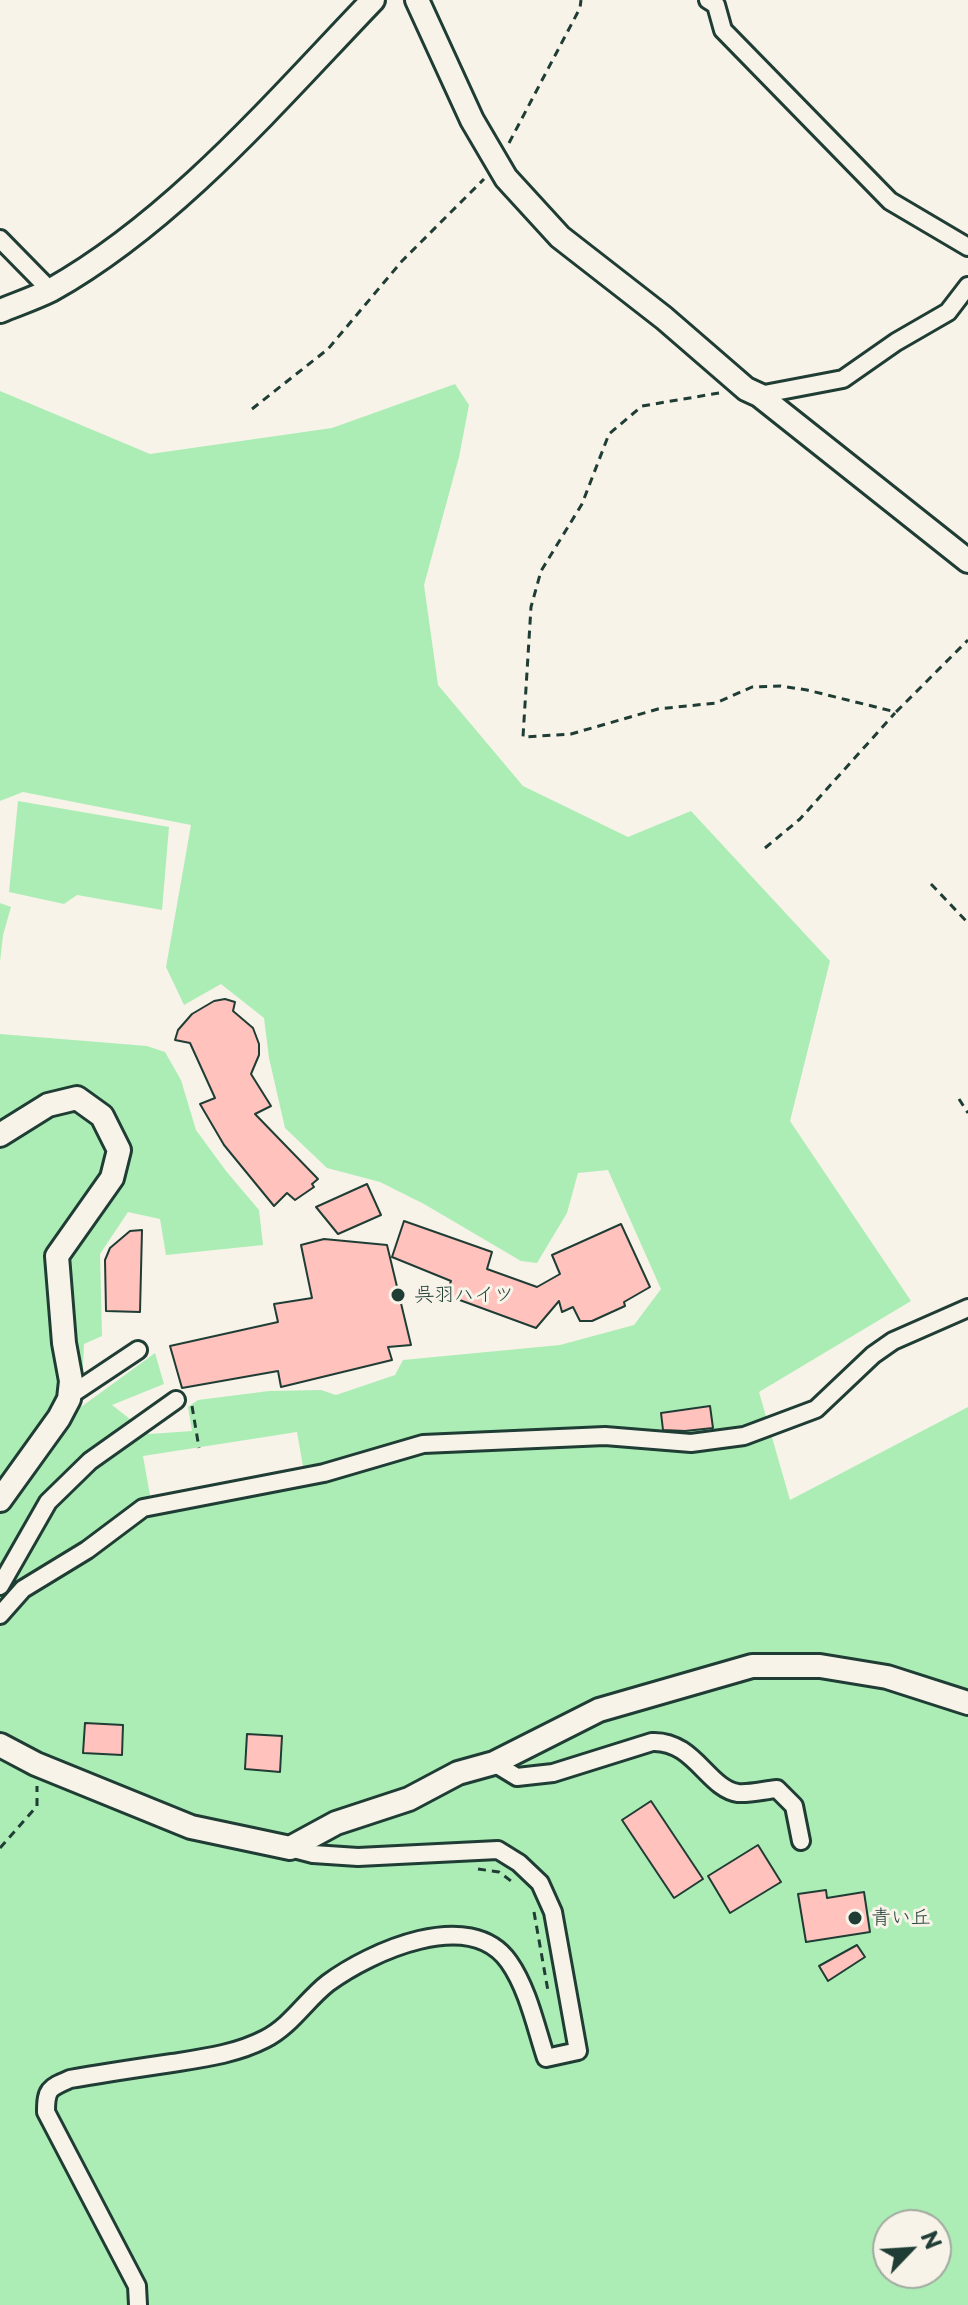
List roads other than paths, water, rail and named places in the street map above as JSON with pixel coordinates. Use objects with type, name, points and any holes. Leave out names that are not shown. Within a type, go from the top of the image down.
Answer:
[{"type":"street","points":[[0,311],[50,290],[110,251],[206,174],[373,0]]},
{"type":"street","points":[[417,0],[472,120],[498,165],[522,197],[560,237],[968,561]]},
{"type":"street","points":[[716,2],[723,30],[890,201],[968,247]]},
{"type":"street","points":[[0,239],[50,290]]},
{"type":"street","points":[[752,392],[843,379],[896,342],[948,312],[968,286]]},
{"type":"street","points":[[0,1135],[48,1105],[77,1098],[102,1116],[119,1150],[112,1178],[57,1256],[71,1381],[69,1396],[59,1418],[0,1500]]},
{"type":"street","points":[[0,1615],[23,1589],[87,1550],[143,1508],[324,1473],[423,1444],[605,1436],[691,1443],[744,1436],[816,1409],[873,1355],[893,1341],[968,1308]]},
{"type":"street","points":[[69,1396],[138,1350]]},
{"type":"street","points":[[0,1586],[48,1502],[90,1461],[183,1399]]},
{"type":"street","points":[[290,1848],[336,1823],[409,1799],[458,1773],[494,1763],[599,1710],[752,1666],[820,1666],[887,1677],[968,1703]]},
{"type":"street","points":[[494,1763],[517,1777],[553,1773],[652,1742],[667,1741],[682,1749],[726,1788],[738,1793],[777,1789],[794,1806],[801,1841]]},
{"type":"street","points":[[0,1745],[36,1764],[191,1827],[313,1854],[358,1857],[498,1850],[519,1863],[540,1883],[553,1912],[578,2051],[546,2058],[510,1963],[499,1951],[482,1942],[443,1934],[395,1947],[331,1981],[285,2025],[266,2038],[238,2050],[70,2079],[52,2087],[46,2096],[46,2112],[137,2286],[138,2305]]},
{"type":"place","name":"呉羽ハイツ","points":[[398,1295]]},
{"type":"place","name":"青い丘","points":[[855,1918]]}]
